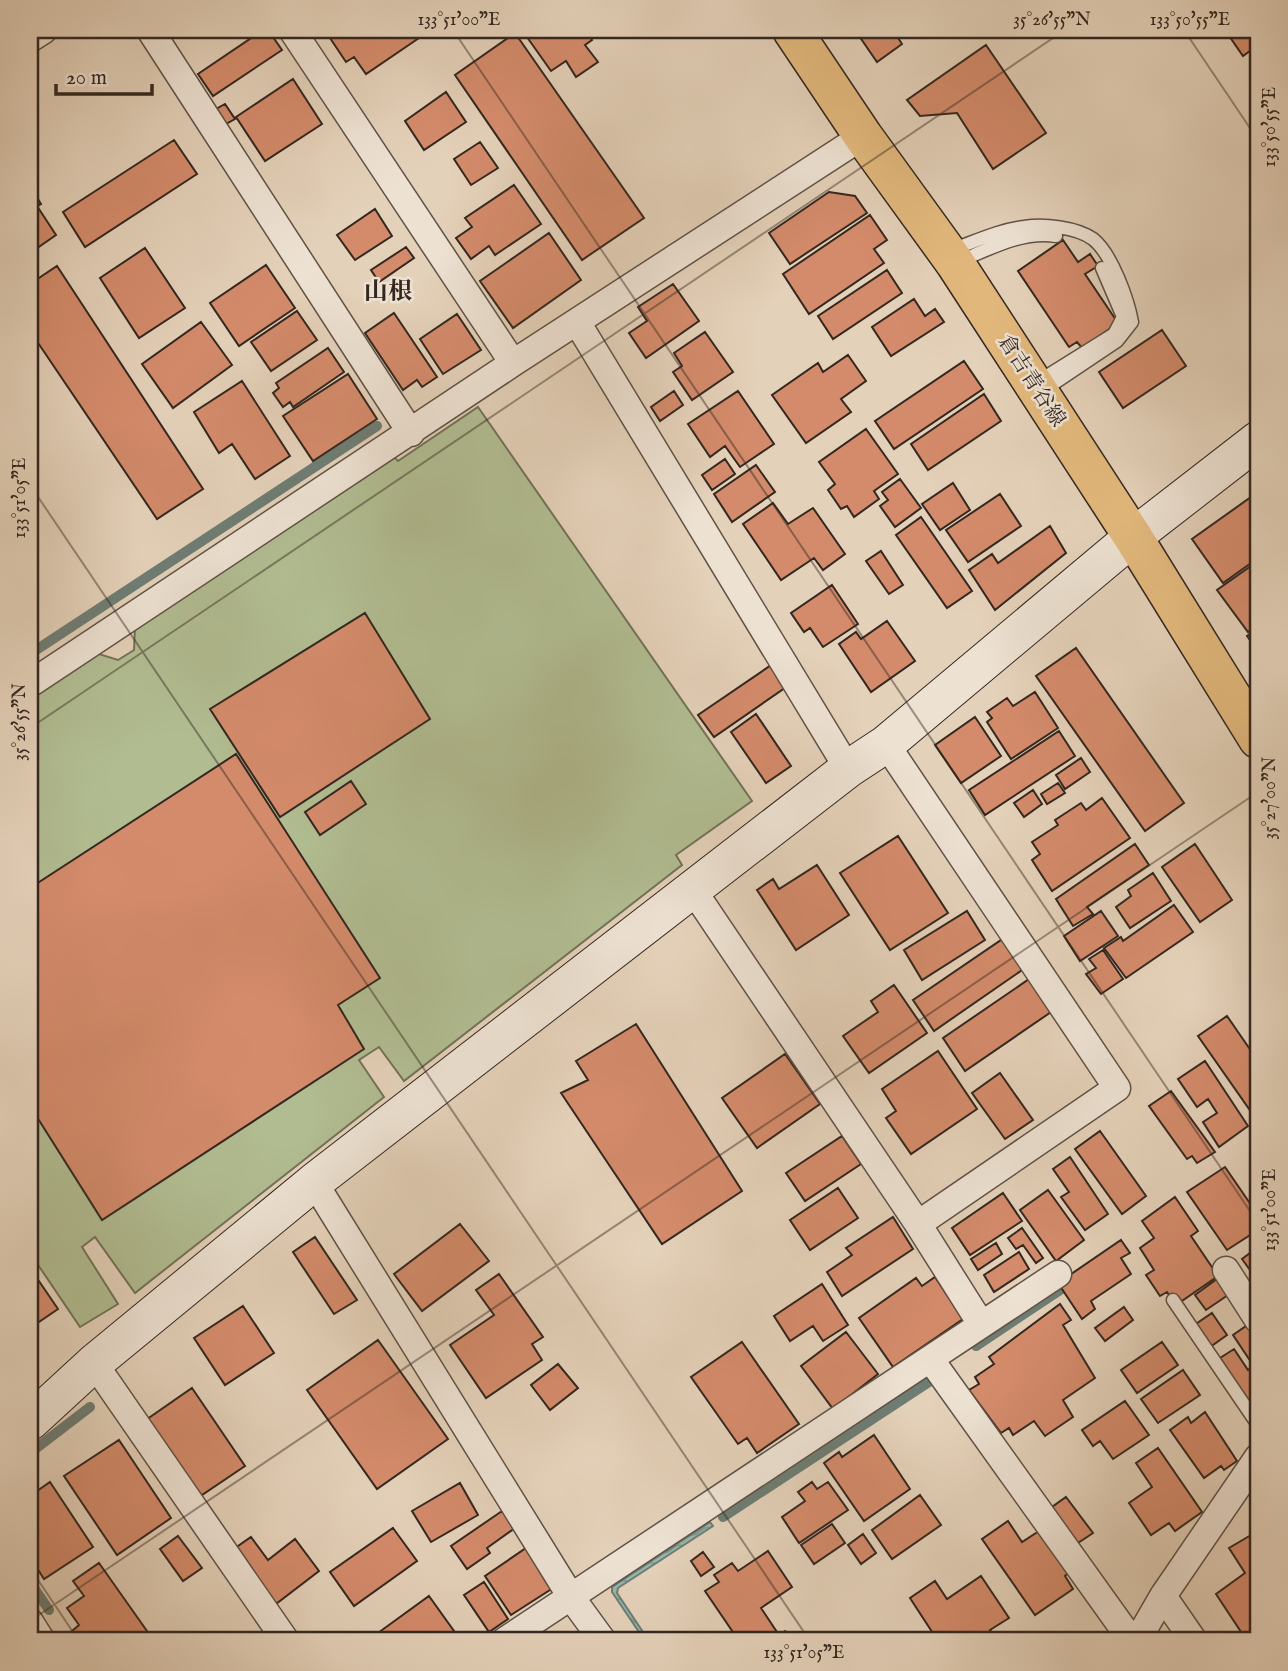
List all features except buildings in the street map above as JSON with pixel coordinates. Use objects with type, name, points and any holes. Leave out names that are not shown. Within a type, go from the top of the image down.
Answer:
[{"type":"main road","name":"倉吉青谷線","points":[[792,30],[863,136],[951,257],[1133,537],[1258,739]]},
{"type":"street","points":[[30,40],[44,30]]},
{"type":"street","points":[[150,30],[411,433]]},
{"type":"street","points":[[292,30],[513,363]]},
{"type":"street","points":[[30,684],[513,363],[863,136]]},
{"type":"street","points":[[577,322],[848,769]]},
{"type":"street","points":[[30,1421],[93,1363],[314,1182],[848,769],[886,744],[1133,537],[1258,440]]},
{"type":"street","points":[[886,744],[1117,1088],[918,1224]]},
{"type":"street","points":[[692,890],[918,1224],[981,1324]]},
{"type":"street","points":[[314,1182],[571,1597],[603,1641]]},
{"type":"street","points":[[1226,1270],[1258,1320]]},
{"type":"street","points":[[504,1641],[1058,1274]]},
{"type":"street","points":[[931,1360],[1132,1641]]},
{"type":"street","points":[[93,1363],[286,1641]]},
{"type":"street","points":[[1138,1641],[1163,1596],[1258,1457]]},
{"type":"street","points":[[1163,1596],[1194,1641]]},
{"type":"street","points":[[30,1622],[42,1641]]},
{"type":"lane","points":[[951,257],[1002,232],[1024,227],[1048,227],[1073,231],[1093,240],[1109,263],[1128,299],[1132,322],[1117,341],[1037,389]]},
{"type":"lane","points":[[1173,1300],[1258,1425]]},
{"type":"green space","points":[[478,407],[752,801],[676,855],[682,865],[404,1081],[379,1047],[359,1060],[384,1097],[135,1293],[95,1237],[82,1247],[118,1304],[80,1327],[30,1253],[30,696],[96,653],[118,660],[134,650],[135,627],[394,457],[398,461]]},
{"type":"water","points":[[710,1522],[713,1526],[618,1588],[617,1593],[649,1641],[645,1641],[612,1592],[612,1587]]},
{"type":"waterway","points":[[30,654],[377,426]]},
{"type":"waterway","points":[[976,1346],[1072,1282]]},
{"type":"waterway","points":[[723,1517],[938,1376]]},
{"type":"waterway","points":[[30,1453],[90,1407]]},
{"type":"waterway","points":[[30,1582],[49,1610]]},
{"type":"district","name":"山根","points":[[388,292]]}]
